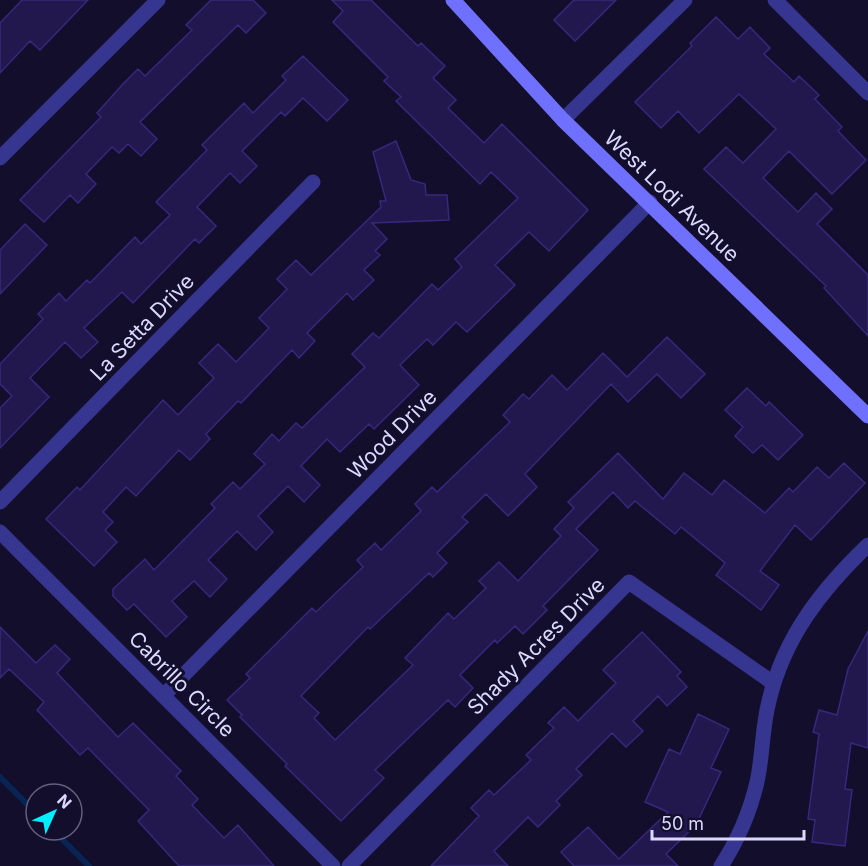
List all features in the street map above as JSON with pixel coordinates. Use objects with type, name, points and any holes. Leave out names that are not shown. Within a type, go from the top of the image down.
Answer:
[{"type":"main road","name":"West Lodi Avenue","points":[[453,0],[563,120],[868,416]]},
{"type":"street","points":[[0,158],[158,0]]},
{"type":"street","points":[[563,120],[685,0]]},
{"type":"street","points":[[775,0],[868,93]]},
{"type":"street","name":"La Setta Drive","points":[[0,502],[313,182]]},
{"type":"street","name":"Wood Drive","points":[[164,695],[650,202]]},
{"type":"street","name":"Cabrillo Circle","points":[[0,532],[333,866]]},
{"type":"street","points":[[721,866],[733,848],[751,801],[774,683],[790,644],[811,607],[842,570],[868,545]]},
{"type":"street","name":"Shady Acres Drive","points":[[349,866],[629,582],[774,683]]},
{"type":"building","points":[[22,0],[88,0],[40,50],[30,41],[0,73],[0,23]]},
{"type":"building","points":[[211,0],[253,0],[266,13],[246,33],[238,25],[140,122],[157,139],[141,156],[128,144],[119,153],[112,147],[86,174],[96,184],[78,203],[70,195],[44,222],[20,200],[101,117],[97,113],[138,69],[145,76],[192,30],[186,25]]},
{"type":"building","points":[[332,0],[371,0],[418,46],[421,43],[445,66],[433,78],[456,100],[448,108],[484,143],[502,124],[588,210],[549,251],[529,232],[495,265],[515,285],[467,332],[456,322],[433,345],[427,339],[400,365],[419,385],[374,429],[369,424],[340,452],[327,439],[301,466],[320,485],[304,502],[288,486],[258,516],[273,532],[256,550],[237,531],[208,560],[227,579],[210,597],[194,581],[172,601],[187,617],[166,637],[134,604],[127,610],[113,596],[113,589],[145,559],[154,570],[215,508],[211,504],[233,482],[240,489],[265,464],[254,454],[272,434],[279,441],[296,423],[302,428],[365,367],[352,354],[373,333],[379,338],[432,284],[438,290],[462,267],[455,259],[518,198],[491,172],[480,184],[396,101],[401,97],[384,81],[388,77],[333,22],[343,11]]},
{"type":"building","points":[[574,0],[616,0],[575,41],[554,20]]},
{"type":"building","points":[[716,17],[738,39],[750,27],[770,48],[764,54],[794,82],[799,76],[819,95],[815,99],[842,127],[838,131],[866,160],[832,194],[789,151],[763,178],[798,212],[816,193],[832,209],[817,224],[868,275],[868,336],[824,288],[826,286],[704,169],[726,147],[743,163],[776,129],[739,94],[699,133],[678,111],[661,128],[635,102],[692,46],[690,43]]},
{"type":"building","points":[[303,56],[348,100],[327,121],[303,98],[285,116],[281,112],[242,151],[257,166],[240,183],[230,173],[197,207],[216,226],[199,243],[195,239],[133,303],[122,292],[84,328],[98,342],[81,358],[65,342],[30,378],[49,397],[0,448],[0,408],[12,396],[0,384],[0,364],[43,319],[38,314],[59,293],[66,301],[87,280],[90,283],[135,237],[141,244],[170,215],[156,202],[207,150],[202,145],[244,103],[253,113],[286,80],[282,76]]},
{"type":"building","points":[[396,141],[411,180],[425,184],[426,195],[447,195],[449,220],[372,223],[387,239],[375,251],[380,255],[364,270],[374,280],[353,300],[347,293],[307,333],[315,341],[299,358],[292,350],[241,403],[238,401],[206,434],[210,439],[190,460],[179,450],[136,496],[126,487],[103,512],[113,522],[105,530],[117,542],[94,566],[46,519],[77,487],[80,490],[163,400],[178,415],[214,378],[199,363],[218,344],[236,362],[269,328],[259,318],[287,289],[277,279],[296,260],[311,275],[381,207],[380,201],[386,201],[373,152]]},
{"type":"building","points":[[25,224],[47,245],[0,294],[0,250]]},
{"type":"building","points":[[667,337],[705,374],[681,398],[657,374],[628,402],[611,384],[525,474],[537,487],[508,516],[486,494],[462,517],[468,522],[437,553],[447,563],[433,577],[429,573],[370,629],[368,627],[301,696],[319,713],[314,718],[335,740],[413,665],[405,658],[448,613],[454,619],[486,588],[479,581],[499,562],[518,581],[561,536],[554,529],[574,508],[568,502],[618,453],[663,499],[684,473],[712,495],[724,480],[765,513],[789,488],[793,492],[817,467],[829,478],[844,463],[865,483],[811,540],[795,525],[760,571],[779,585],[761,610],[716,575],[725,563],[681,527],[675,534],[635,501],[628,508],[613,492],[576,529],[598,550],[543,606],[547,610],[523,634],[515,626],[497,643],[495,640],[460,675],[473,688],[455,707],[448,700],[375,770],[384,778],[341,821],[285,766],[287,764],[240,717],[242,715],[227,700],[250,678],[246,674],[312,608],[316,612],[363,567],[357,560],[375,543],[381,550],[421,511],[415,504],[432,487],[437,492],[510,422],[503,415],[523,394],[529,399],[552,375],[567,390],[603,353],[627,377]]},
{"type":"building","points":[[747,388],[766,406],[769,402],[803,435],[778,460],[762,445],[753,453],[735,436],[743,427],[725,410]]},
{"type":"building","points":[[0,627],[36,663],[55,645],[70,659],[57,673],[118,737],[133,723],[181,771],[176,776],[198,799],[192,805],[224,838],[238,825],[274,866],[179,866],[138,821],[149,810],[88,748],[80,755],[37,710],[44,702],[9,669],[0,678]]},
{"type":"building","points":[[868,631],[868,748],[851,743],[845,789],[852,790],[845,846],[812,842],[815,820],[808,819],[819,734],[813,732],[819,710],[837,715],[848,669]]},
{"type":"building","points":[[642,632],[681,672],[677,676],[687,687],[667,706],[658,696],[633,721],[643,731],[626,747],[612,733],[576,769],[582,775],[556,801],[560,805],[538,827],[528,817],[494,851],[508,866],[431,866],[479,816],[471,808],[489,790],[494,795],[531,760],[526,755],[554,728],[548,723],[564,707],[578,721],[616,683],[603,670]]},
{"type":"building","points":[[698,714],[729,729],[711,768],[721,772],[696,825],[666,854],[678,866],[574,866],[561,852],[588,827],[619,859],[668,812],[645,802],[669,749],[680,754]]},
{"type":"waterway","points":[[0,777],[24,801]]},
{"type":"waterway","points":[[65,842],[89,866]]}]
